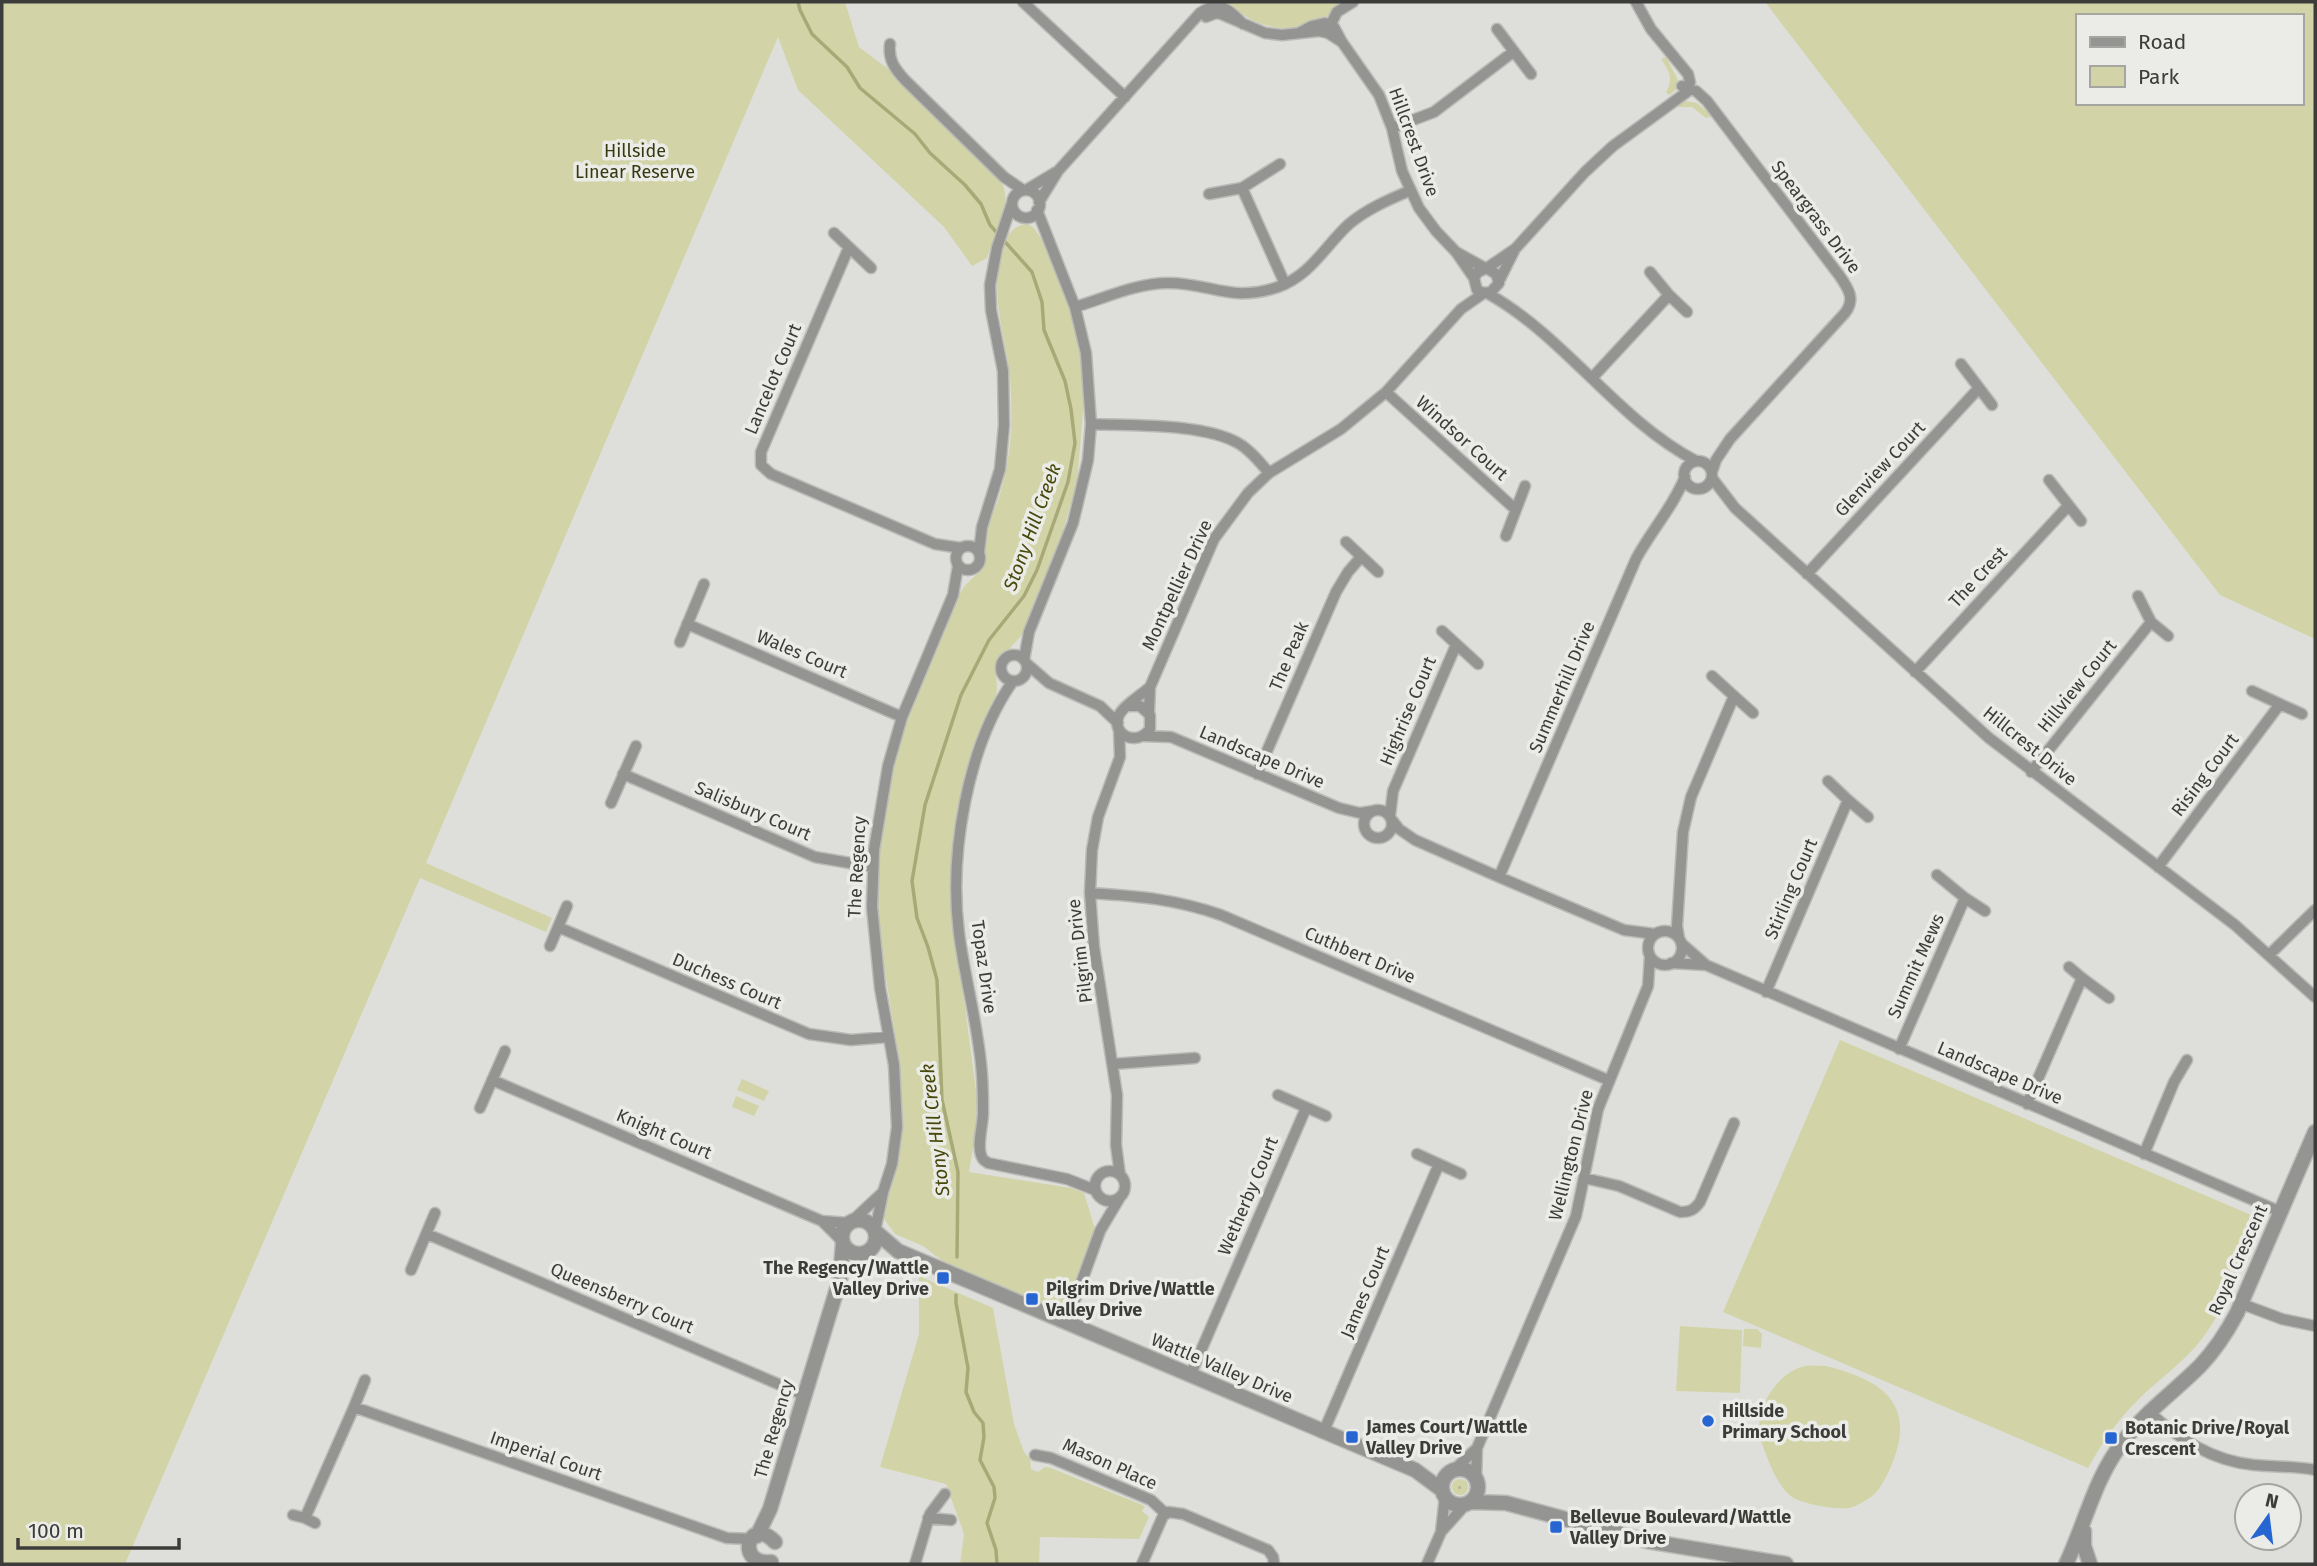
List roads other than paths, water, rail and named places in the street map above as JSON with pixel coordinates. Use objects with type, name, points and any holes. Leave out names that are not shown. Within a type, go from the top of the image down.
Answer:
[{"type":"street","points":[[1023,2],[1125,97]]},
{"type":"street","points":[[1636,2],[1651,29],[1670,54],[1686,88],[1599,159],[1515,249],[1478,272],[1474,280],[1477,290],[1517,310],[1662,442],[1689,485],[1699,488],[1708,484],[1712,475],[1708,465],[1662,442]]},
{"type":"street","points":[[1003,232],[1024,217],[1032,216],[1058,171],[1191,26],[1215,6],[1243,24],[1275,34],[1331,28],[1337,12],[1352,3]]},
{"type":"street","name":"Hillcrest Drive","points":[[1331,28],[1373,85],[1392,128],[1409,191],[1427,221],[1456,252],[1474,280]]},
{"type":"street","points":[[1497,30],[1531,74]]},
{"type":"street","points":[[890,44],[890,57],[897,72],[1004,177],[1024,190],[1033,192],[1048,240],[1075,307],[1086,353],[1091,424],[1087,470],[1073,523],[1029,632],[1025,662],[1027,672],[1016,681]]},
{"type":"street","points":[[1392,128],[1434,112],[1513,52]]},
{"type":"street","name":"Speargrass Drive","points":[[1686,88],[1713,110],[1839,275],[1850,292],[1851,299],[1846,313],[1730,439],[1716,460],[1712,475]]},
{"type":"street","points":[[1209,194],[1242,188],[1280,164]]},
{"type":"street","points":[[982,527],[956,554],[957,563],[965,570],[973,570],[979,564],[982,527],[1000,469],[1004,425],[1003,371],[991,310],[993,264],[1016,194],[1058,171]]},
{"type":"street","points":[[1004,177],[1014,210],[1048,240]]},
{"type":"street","points":[[1242,188],[1285,284]]},
{"type":"street","points":[[1075,307],[1160,283],[1245,294],[1285,284],[1314,264],[1355,219],[1409,191]]},
{"type":"street","points":[[834,233],[872,268]]},
{"type":"street","name":"Lancelot Court","points":[[849,247],[761,452],[761,465],[771,474],[935,544],[963,547]]},
{"type":"street","points":[[1485,293],[1494,290],[1515,249]]},
{"type":"street","name":"Hillcrest Drive","points":[[1456,252],[1486,268]]},
{"type":"street","points":[[1486,268],[1494,271],[1517,310]]},
{"type":"street","points":[[1650,272],[1687,312]]},
{"type":"street","name":"Montpellier Drive","points":[[1461,309],[1474,280]]},
{"type":"street","name":"Montpellier Drive","points":[[1149,714],[1150,687],[1214,539],[1248,493],[1269,473],[1341,429],[1385,392],[1461,309],[1485,293]]},
{"type":"street","points":[[1592,378],[1669,295]]},
{"type":"street","points":[[1961,364],[1992,405]]},
{"type":"street","name":"Glenview Court","points":[[1807,574],[1979,388]]},
{"type":"street","name":"Windsor Court","points":[[1385,392],[1515,509]]},
{"type":"street","points":[[1091,424],[1202,430],[1238,443],[1269,473]]},
{"type":"street","name":"Speargrass Drive","points":[[1699,461],[1730,439]]},
{"type":"street","points":[[1685,475],[1689,465],[1699,461]]},
{"type":"street","name":"Summerhill Drive","points":[[1499,877],[1636,559],[1679,491],[1685,475]]},
{"type":"street","name":"Hillcrest Drive","points":[[1712,475],[1735,508],[1915,672],[2031,772],[2158,866],[2270,954],[2315,997]]},
{"type":"street","points":[[2049,480],[2081,522]]},
{"type":"street","name":"Windsor Court","points":[[1506,536],[1525,485]]},
{"type":"street","name":"Hillcrest Drive","points":[[1699,488],[1735,508]]},
{"type":"street","name":"Summerhill Drive","points":[[1664,513],[1699,488]]},
{"type":"street","name":"The Crest","points":[[1915,672],[2067,506]]},
{"type":"street","points":[[1346,542],[1378,572]]},
{"type":"street","name":"Lancelot Court","points":[[935,544],[957,563]]},
{"type":"street","points":[[963,547],[973,547],[979,552]]},
{"type":"street","name":"The Peak","points":[[1258,774],[1336,592],[1361,557]]},
{"type":"street","name":"The Regency","points":[[875,1232],[892,1164],[897,1127],[897,1094],[874,933],[873,867],[885,778],[902,717],[953,595],[957,563]]},
{"type":"street","name":"The Regency","points":[[953,595],[973,570]]},
{"type":"street","points":[[680,642],[704,584]]},
{"type":"street","points":[[2138,596],[2151,622],[2168,636]]},
{"type":"street","name":"Hillview Court","points":[[2031,772],[2151,622]]},
{"type":"street","name":"Wales Court","points":[[687,624],[902,717]]},
{"type":"street","name":"Highrise Court","points":[[1442,631],[1478,664]]},
{"type":"street","points":[[1029,632],[1002,662],[1002,674],[1006,679],[1016,681],[1049,682]]},
{"type":"street","name":"Highrise Court","points":[[1375,811],[1393,791],[1456,645]]},
{"type":"street","points":[[1008,656],[1017,655],[1049,682],[1100,706],[1130,738],[1142,737],[1150,729],[1149,714],[1140,706],[1100,706]]},
{"type":"street","name":"Topaz Drive","points":[[1001,699],[1002,674]]},
{"type":"street","points":[[1712,676],[1753,713]]},
{"type":"street","name":"Topaz Drive","points":[[1016,681],[1001,699],[988,728],[969,787],[958,872],[958,930],[982,1073],[980,1151],[983,1160],[993,1164],[1067,1179],[1098,1194]]},
{"type":"street","name":"Montpellier Drive","points":[[1127,707],[1150,687]]},
{"type":"street","points":[[2252,691],[2302,714]]},
{"type":"street","points":[[1624,930],[1658,963],[1669,963],[1681,953],[1676,926],[1683,832],[1691,797],[1734,696]]},
{"type":"street","name":"Rising Court","points":[[2158,866],[2280,704]]},
{"type":"street","points":[[1119,726],[1121,712],[1127,707]]},
{"type":"street","name":"Landscape Drive","points":[[1149,714],[1171,737]]},
{"type":"street","name":"Pilgrim Drive","points":[[1119,726],[1120,757],[1098,817],[1090,893],[1094,947],[1117,1095],[1116,1145],[1121,1175]]},
{"type":"street","name":"Landscape Drive","points":[[1142,737],[1171,737],[1339,808],[1360,813],[1375,811]]},
{"type":"street","name":"Pilgrim Drive","points":[[1120,757],[1142,737]]},
{"type":"street","points":[[611,803],[636,746]]},
{"type":"street","name":"Salisbury Court","points":[[624,774],[815,857],[873,867]]},
{"type":"street","points":[[1828,781],[1868,817]]},
{"type":"street","name":"Highrise Court","points":[[1391,818],[1393,791]]},
{"type":"street","name":"Stirling Court","points":[[1766,992],[1848,800]]},
{"type":"street","name":"Landscape Drive","points":[[1339,808],[1365,829]]},
{"type":"street","points":[[1415,840],[1375,838],[1365,829],[1365,821],[1375,811],[1382,811],[1399,829],[1415,840],[1499,877],[1624,930],[1669,932],[1680,941]]},
{"type":"street","points":[[1385,837],[1392,828],[1391,818]]},
{"type":"street","points":[[1937,875],[1985,911]]},
{"type":"street","name":"Cuthbert Drive","points":[[1090,893],[1151,897],[1187,903],[1221,915],[1608,1080]]},
{"type":"street","name":"Summit Mews","points":[[1899,1049],[1965,898]]},
{"type":"street","points":[[550,946],[567,906]]},
{"type":"street","points":[[1650,955],[1649,943],[1656,933],[1670,923],[1678,910]]},
{"type":"street","points":[[2270,954],[2315,910]]},
{"type":"street","name":"Duchess Court","points":[[558,927],[809,1034],[851,1040],[889,1037]]},
{"type":"street","name":"Landscape Drive","points":[[1680,941],[1706,965],[2281,1212]]},
{"type":"street","name":"Wellington Drive","points":[[1648,986],[1650,955]]},
{"type":"street","name":"Landscape Drive","points":[[1669,963],[1706,965]]},
{"type":"street","name":"Wellington Drive","points":[[1477,1481],[1477,1448],[1576,1216],[1592,1132],[1608,1080],[1648,986],[1669,963]]},
{"type":"street","points":[[2069,967],[2109,998]]},
{"type":"street","points":[[2027,1104],[2082,978]]},
{"type":"street","points":[[480,1108],[505,1051]]},
{"type":"street","points":[[1113,1064],[1195,1058]]},
{"type":"street","points":[[2144,1154],[2174,1082],[2187,1060]]},
{"type":"street","name":"Knight Court","points":[[492,1080],[822,1221],[850,1222]]},
{"type":"street","points":[[1278,1095],[1326,1116]]},
{"type":"street","name":"Wetherby Court","points":[[1190,1376],[1306,1108]]},
{"type":"street","points":[[1584,1178],[1619,1186],[1680,1212],[1689,1212],[1700,1202],[1734,1123]]},
{"type":"street","name":"Royal Crescent","points":[[2066,1564],[2083,1527],[2096,1488],[2120,1444],[2148,1412],[2200,1366],[2227,1331],[2242,1304],[2315,1132]]},
{"type":"street","name":"Pilgrim Drive","points":[[1102,1174],[1116,1145]]},
{"type":"street","points":[[1418,1154],[1461,1174]]},
{"type":"street","name":"James Court","points":[[1323,1433],[1439,1164]]},
{"type":"street","points":[[1067,1322],[1100,1231],[1126,1187],[1121,1175],[1102,1174],[1098,1194],[1100,1231]]},
{"type":"street","name":"Topaz Drive","points":[[1067,1179],[1102,1174]]},
{"type":"street","points":[[850,1222],[868,1223],[875,1232],[875,1243],[866,1253],[854,1254],[843,1242],[843,1231],[850,1222],[883,1192]]},
{"type":"street","points":[[1098,1194],[1110,1202],[1119,1199]]},
{"type":"street","points":[[411,1270],[436,1213]]},
{"type":"street","name":"Knight Court","points":[[822,1221],[843,1242]]},
{"type":"street","name":"Wattle Valley Drive","points":[[875,1232],[898,1251],[1415,1471],[1443,1493]]},
{"type":"street","name":"Queensberry Court","points":[[427,1234],[804,1395]]},
{"type":"street","name":"The Regency","points":[[755,1538],[771,1509],[840,1279],[843,1242]]},
{"type":"street","name":"Wattle Valley Drive","points":[[866,1253],[898,1251]]},
{"type":"street","name":"The Regency","points":[[840,1279],[866,1253]]},
{"type":"street","points":[[2242,1304],[2282,1319],[2315,1326]]},
{"type":"street","points":[[293,1516],[310,1520],[365,1380]]},
{"type":"street","name":"Imperial Court","points":[[354,1407],[727,1538],[755,1538]]},
{"type":"street","points":[[2148,1412],[2190,1445],[2211,1454],[2253,1465],[2315,1469]]},
{"type":"street","name":"Wellington Drive","points":[[1453,1470],[1477,1448]]},
{"type":"street","name":"Mason Place","points":[[1035,1455],[1051,1458],[1151,1500],[1166,1514]]},
{"type":"street","points":[[1441,1532],[1444,1479],[1453,1470],[1470,1471],[1477,1481],[1506,1503]]},
{"type":"street","name":"Wattle Valley Drive","points":[[1415,1471],[1453,1470]]},
{"type":"street","points":[[1427,1564],[1441,1532],[1477,1493],[1477,1481]]},
{"type":"street","points":[[1443,1493],[1454,1504],[1506,1503],[1647,1541],[1786,1564]]},
{"type":"street","points":[[915,1564],[928,1518],[946,1494]]},
{"type":"street","name":"The Regency","points":[[771,1509],[775,1542]]},
{"type":"street","points":[[1142,1564],[1158,1525],[1166,1514],[1183,1514],[1268,1550],[1274,1564]]},
{"type":"street","points":[[928,1518],[951,1520]]},
{"type":"street","name":"Royal Crescent","points":[[2083,1527],[2084,1546],[2090,1564]]},
{"type":"street","points":[[767,1536],[775,1542],[776,1555],[770,1563],[761,1564],[751,1559],[748,1546],[755,1538],[767,1536]]},
{"type":"street","name":"Imperial Court","points":[[727,1538],[751,1559]]},
{"type":"waterway","name":"Stony Hill Creek","points":[[798,2],[812,34],[847,67],[860,88],[915,134],[930,153],[965,185],[981,204],[990,225],[1032,272],[1042,302],[1044,330],[1065,381],[1071,409],[1075,443],[1068,482],[1037,570],[1024,596],[989,640],[961,695],[925,805],[912,881],[917,918],[937,980],[942,1100],[958,1172],[957,1257]]},
{"type":"waterway","name":"Stony Hill Creek","points":[[956,1295],[968,1368],[966,1392],[974,1412],[983,1423],[984,1437],[980,1460],[994,1487],[995,1498],[987,1523],[996,1550],[997,1564]]},
{"type":"place","name":"The Regency/Wattle Valley Drive","points":[[943,1278]]},
{"type":"place","name":"Pilgrim Drive/Wattle Valley Drive","points":[[1032,1299]]},
{"type":"place","name":"Hillside Primary School","points":[[1708,1421]]},
{"type":"place","name":"James Court/Wattle Valley Drive","points":[[1352,1437]]},
{"type":"place","name":"Botanic Drive/Royal Crescent","points":[[2111,1438]]},
{"type":"place","name":"Bellevue Boulevard/Wattle Valley Drive","points":[[1556,1527]]},
{"type":"park label","name":"Hillside Linear Reserve","points":[[635,161]]}]
